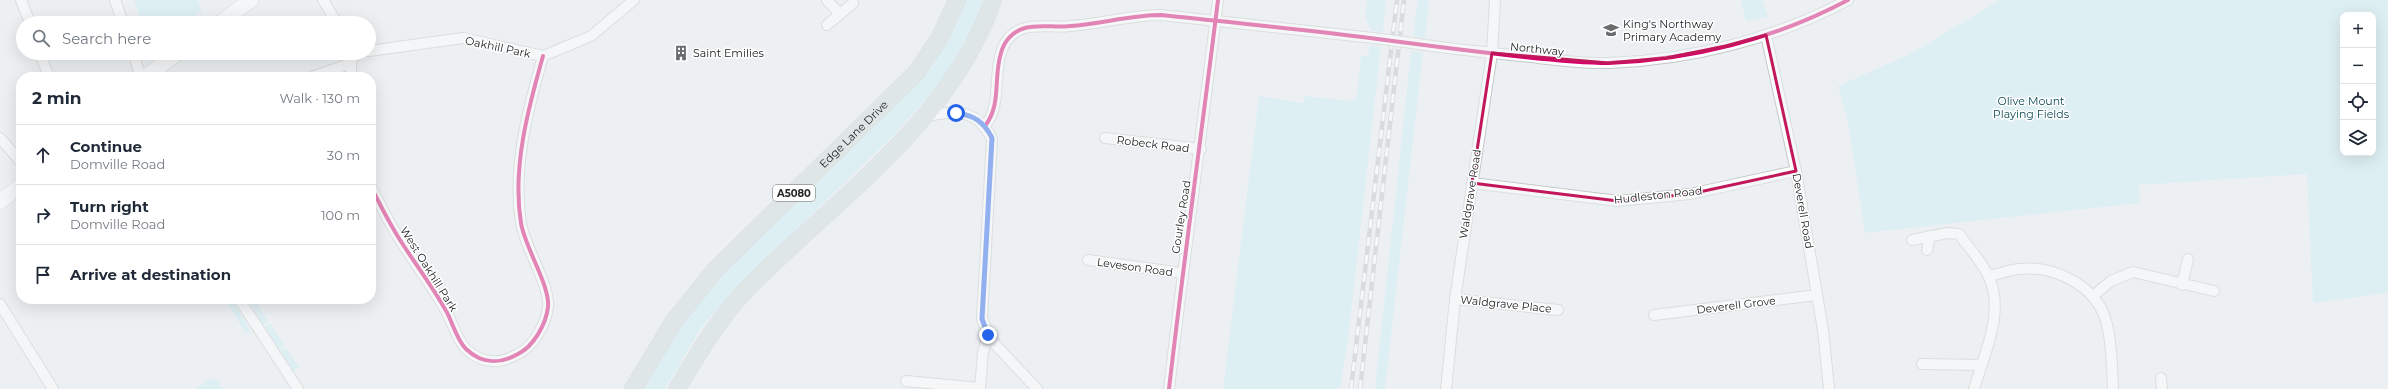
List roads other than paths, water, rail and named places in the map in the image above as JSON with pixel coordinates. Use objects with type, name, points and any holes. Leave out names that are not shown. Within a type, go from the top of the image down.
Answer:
[{"type":"highway","name":"Edge Lane Drive","points":[[633,389],[674,321],[715,270],[916,73],[939,39],[957,0]]},
{"type":"highway","points":[[677,389],[701,348],[745,291],[849,194],[924,117],[950,85],[979,35],[993,0]]},
{"type":"main road","points":[[229,16],[251,0]]},
{"type":"main road","points":[[152,72],[168,60]]},
{"type":"main road","points":[[0,202],[16,189]]},
{"type":"street","points":[[21,0],[27,16]]},
{"type":"street","points":[[115,0],[121,16]]},
{"type":"street","points":[[323,0],[333,16]]},
{"type":"street","name":"Oakhill Park","points":[[376,50],[463,38],[543,56],[591,36],[634,0]]},
{"type":"street","points":[[827,0],[840,14]]},
{"type":"street","name":"Gourley Road","points":[[1169,389],[1182,273],[1201,150],[1218,0]]},
{"type":"street","name":"Waldgrave Road","points":[[1446,389],[1455,298],[1492,53],[1495,0]]},
{"type":"street","name":"Northway","points":[[985,126],[990,119],[995,106],[1001,53],[1004,43],[1017,31],[1034,26],[1081,25],[1145,15],[1382,39],[1562,61],[1608,63],[1666,58],[1717,49],[1766,34],[1823,13],[1848,0]]},
{"type":"street","points":[[827,25],[853,3]]},
{"type":"street","name":"Deverell Road","points":[[1766,34],[1796,171],[1817,295],[1829,389]]},
{"type":"street","name":"West Oakhill Park","points":[[376,196],[401,241],[445,309],[466,348],[484,360],[494,362],[504,362],[522,352],[535,339],[548,306],[545,291],[525,241],[519,207],[521,159],[527,111],[543,56]]},
{"type":"street","points":[[43,60],[47,72]]},
{"type":"street","points":[[135,60],[139,72]]},
{"type":"street","points":[[326,72],[346,65],[350,60]]},
{"type":"street","points":[[351,72],[353,60]]},
{"type":"street","points":[[924,117],[944,113],[966,114],[973,116],[985,126],[992,138],[993,145],[982,319],[988,335],[1037,389]]},
{"type":"street","points":[[0,138],[16,156]]},
{"type":"street","name":"Robeck Road","points":[[1105,138],[1201,150]]},
{"type":"street","name":"Hudleston Road","points":[[1472,183],[1618,202],[1690,194],[1796,171]]},
{"type":"street","points":[[1912,240],[1947,233],[1959,234],[1989,276],[1994,294],[1996,316],[1974,389]]},
{"type":"street","points":[[1927,250],[1930,236]]},
{"type":"street","points":[[2182,285],[2188,259]]},
{"type":"street","name":"Leveson Road","points":[[1088,260],[1182,273]]},
{"type":"street","points":[[1989,276],[2019,269],[2042,270],[2079,283],[2094,295],[2107,324],[2113,389]]},
{"type":"street","points":[[2094,295],[2111,281],[2133,272],[2182,285],[2214,291]]},
{"type":"street","name":"Deverell Grove","points":[[1654,314],[1817,295]]},
{"type":"street","name":"Waldgrave Place","points":[[1455,298],[1558,310]]},
{"type":"street","points":[[0,304],[53,389]]},
{"type":"street","points":[[242,304],[298,389]]},
{"type":"street","points":[[906,381],[980,388],[983,353],[988,335]]},
{"type":"street","points":[[1922,364],[1981,365]]},
{"type":"street","points":[[2161,378],[2162,389]]},
{"type":"railway","points":[[1351,389],[1397,0]]},
{"type":"railway","points":[[1360,389],[1404,0]]},
{"type":"place","name":"King's Northway Primary Academy","points":[[1611,30]]},
{"type":"place","name":"Saint Emilies","points":[[681,53]]},
{"type":"park label","name":"Olive Mount Playing Fields","points":[[2031,107]]}]
